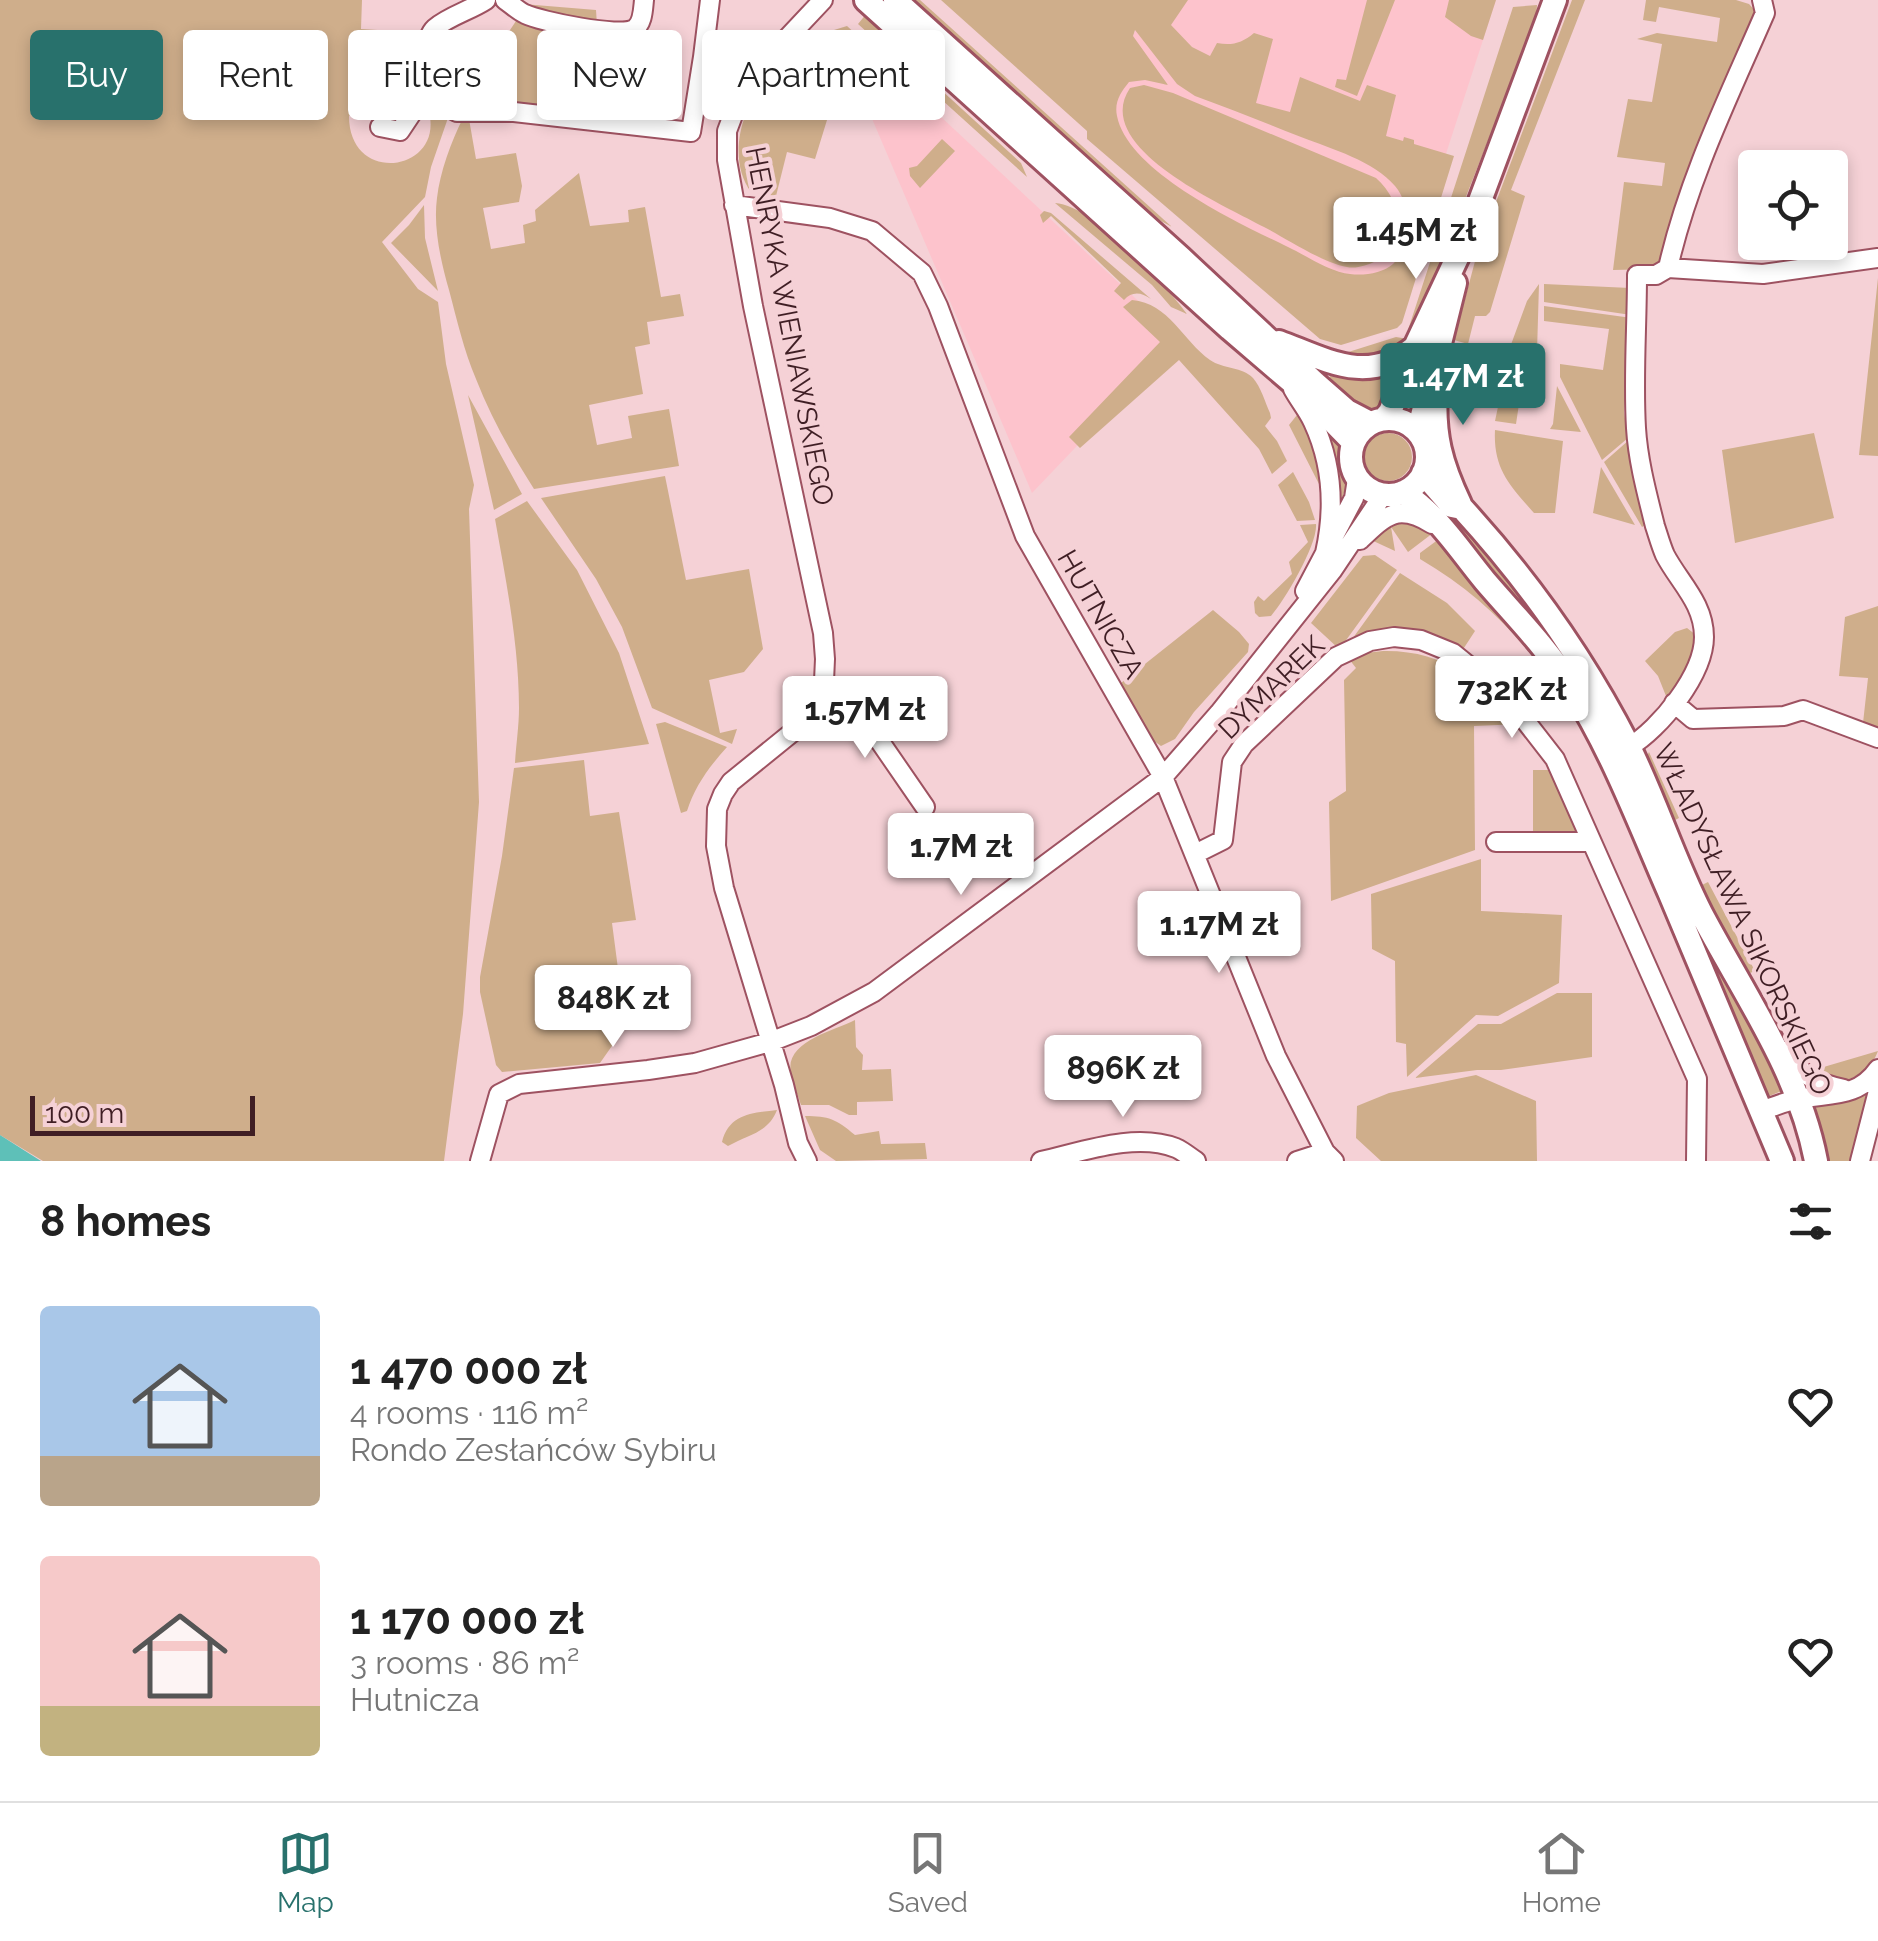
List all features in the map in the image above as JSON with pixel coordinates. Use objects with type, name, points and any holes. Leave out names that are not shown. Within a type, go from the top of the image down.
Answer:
[{"type":"street","points":[[435,30],[486,0]]},
{"type":"street","points":[[506,0],[526,14],[600,32],[624,32],[641,22],[644,0]]},
{"type":"street","points":[[706,30],[710,0]]},
{"type":"street","name":"HENRYKA WIENIAWSKIEGO","points":[[795,30],[823,0]]},
{"type":"street","points":[[866,0],[1306,394],[1353,442]]},
{"type":"street","points":[[895,0],[1347,411],[1377,421],[1399,420],[1418,432],[1426,452],[1424,473],[1415,484],[1393,494],[1335,553]]},
{"type":"street","points":[[1393,494],[1369,490],[1358,479],[1350,462],[1353,442],[1390,412],[1465,241],[1554,0]]},
{"type":"street","points":[[1668,268],[1677,225],[1765,13],[1762,0]]},
{"type":"street","points":[[517,112],[690,132],[702,63]]},
{"type":"street","points":[[380,127],[400,130],[407,120]]},
{"type":"street","name":"HENRYKA WIENIAWSKIEGO","points":[[731,120],[727,131],[727,160],[734,205],[824,633],[821,694]]},
{"type":"street","name":"HUTNICZA","points":[[734,205],[830,218],[872,231],[922,273],[1025,536],[1163,777],[1276,1056],[1330,1156]]},
{"type":"street","points":[[1418,432],[1465,241]]},
{"type":"street","points":[[1629,748],[1650,734],[1694,674],[1704,636],[1697,604],[1665,555],[1640,462],[1636,426],[1637,276],[1656,275],[1668,268],[1763,274],[1878,258]]},
{"type":"street","points":[[1266,337],[1360,368],[1400,359],[1416,346]]},
{"type":"street","points":[[1439,352],[1437,438],[1441,462],[1462,508]]},
{"type":"street","points":[[1287,380],[1312,420],[1328,464],[1335,553]]},
{"type":"street","name":"WŁADYSŁAWA SIKORSKIEGO","points":[[1424,473],[1452,506],[1462,508],[1520,573],[1586,672],[1629,748],[1696,902],[1798,1099],[1816,1161]]},
{"type":"street","points":[[480,1161],[499,1094],[520,1084],[695,1063],[811,1026],[874,992],[1163,777],[1292,620],[1335,553],[1358,479]]},
{"type":"street","name":"WŁADYSŁAWA SIKORSKIEGO","points":[[1393,494],[1446,528],[1469,562],[1570,684],[1607,748],[1637,812],[1782,1161]]},
{"type":"street","points":[[1335,553],[1398,512],[1411,514],[1443,531],[1469,562]]},
{"type":"street","name":"DYMAREK","points":[[1195,854],[1223,840],[1232,762],[1244,744],[1336,657],[1370,641],[1394,637],[1420,640],[1453,652],[1506,696],[1554,759],[1697,1079],[1696,1161]]},
{"type":"street","points":[[808,1161],[798,1143],[724,888],[716,846],[717,809],[731,782],[810,718],[821,694],[852,701],[925,808]]},
{"type":"street","points":[[1674,703],[1694,719],[1784,716],[1803,710],[1878,738]]},
{"type":"street","points":[[1496,842],[1590,842]]},
{"type":"street","points":[[1762,1025],[1802,1073],[1823,1084],[1854,1091]]},
{"type":"street","points":[[1761,1110],[1798,1099],[1854,1091],[1878,1069]]},
{"type":"street","points":[[1860,1161],[1878,1091]]},
{"type":"street","points":[[1041,1161],[1143,1142],[1174,1148],[1196,1161]]},
{"type":"street","points":[[1297,1161],[1330,1156]]},
{"type":"shaded area","points":[[0,0],[362,0],[361,29],[377,30],[348,30],[348,120],[353,138],[364,153],[378,161],[395,163],[423,148],[430,132],[429,120],[447,120],[425,197],[382,242],[418,289],[438,302],[446,364],[474,485],[469,509],[479,802],[463,1014],[444,1161],[43,1161],[0,1135]]},
{"type":"shaded area","points":[[907,0],[920,0],[1172,227],[1139,209],[945,34],[945,30]]},
{"type":"shaded area","points":[[941,0],[1188,0],[1171,25],[1192,47],[1210,56],[1217,43],[1237,43],[1254,33],[1273,39],[1256,103],[1290,112],[1300,77],[1360,101],[1367,85],[1396,95],[1386,136],[1403,141],[1404,137],[1454,156],[1402,323],[1397,328],[1341,345],[1320,339],[1087,139],[1087,131]],"holes":[[[1135,30],[1177,84],[1195,96],[1352,157],[1386,177],[1401,194],[1407,214],[1404,247],[1393,264],[1367,274],[1335,270],[1216,210],[1163,176],[1126,137],[1116,111],[1129,82],[1145,80],[1168,85],[1133,36]]]},
{"type":"shaded area","points":[[1150,0],[1496,0],[1415,249],[1338,330],[1087,131]]},
{"type":"shaded area","points":[[1367,0],[1395,0],[1357,96],[1335,87],[1337,79],[1346,80]]},
{"type":"shaded area","points":[[1449,0],[1496,0],[1483,40],[1445,17]]},
{"type":"shaded area","points":[[1572,0],[1585,0],[1511,190],[1525,196],[1490,312],[1475,316],[1468,344],[1454,340],[1478,250]]},
{"type":"shaded area","points":[[1646,0],[1736,0],[1749,4],[1759,15],[1664,266],[1613,270],[1624,182],[1662,186],[1665,163],[1617,157],[1628,99],[1652,102],[1662,44],[1637,39],[1657,33],[1717,42],[1720,18],[1659,7],[1656,22],[1643,20]]},
{"type":"shaded area","points":[[523,4],[596,10],[597,25],[526,8]]},
{"type":"shaded area","points":[[1537,5],[1536,19],[1413,331],[1408,330],[1513,7]]},
{"type":"shaded area","points":[[867,13],[884,30],[865,30],[858,24]]},
{"type":"shaded area","points":[[518,18],[596,30],[537,30],[537,107],[517,105],[517,30],[510,30]]},
{"type":"shaded area","points":[[1144,85],[1173,93],[1376,178],[1396,209],[1399,221],[1395,244],[1369,264],[1337,265],[1193,189],[1144,152],[1128,132],[1123,110],[1130,88]]},
{"type":"shaded area","points":[[945,93],[1021,163],[1027,177],[945,103]]},
{"type":"shaded area","points":[[462,120],[469,120],[476,159],[516,153],[522,186],[519,202],[483,208],[491,249],[525,243],[523,225],[536,221],[535,210],[579,173],[590,226],[629,222],[628,210],[645,207],[661,297],[680,294],[684,316],[647,322],[650,344],[635,347],[643,394],[589,405],[597,445],[632,438],[628,416],[669,409],[679,466],[534,489],[482,393],[443,268],[436,209],[447,157]]},
{"type":"shaded area","points":[[827,120],[815,159],[787,152],[776,196],[751,192],[744,180],[739,152],[743,122]]},
{"type":"shaded area","points":[[873,120],[944,120],[1179,339],[1032,493]]},
{"type":"shaded area","points":[[942,139],[955,151],[920,188],[909,168],[917,166]]},
{"type":"shaded area","points":[[1055,203],[1071,207],[1107,231],[1145,266],[1187,314],[1171,307],[1152,285]]},
{"type":"shaded area","points":[[424,205],[425,238],[438,291],[391,243]]},
{"type":"shaded area","points":[[1044,211],[1051,213],[1151,299],[1137,294],[1124,300],[1114,291],[1121,283],[1051,216],[1043,223],[1040,215]]},
{"type":"shaded area","points":[[1878,278],[1878,456],[1859,455]]},
{"type":"shaded area","points":[[1539,284],[1537,352],[1509,350],[1527,301]]},
{"type":"shaded area","points":[[1544,284],[1630,288],[1631,315],[1544,302]]},
{"type":"shaded area","points":[[1132,300],[1166,315],[1210,360],[1253,378],[1270,413],[1265,426],[1287,461],[1272,474],[1259,449],[1179,360],[1080,448],[1069,437],[1160,342],[1123,307]]},
{"type":"shaded area","points":[[1544,306],[1632,318],[1624,412],[1628,438],[1602,460],[1560,377],[1560,364],[1603,370],[1609,329],[1544,321]]},
{"type":"shaded area","points":[[1396,337],[1408,339],[1385,359],[1342,354]]},
{"type":"shaded area","points":[[1509,355],[1526,357],[1516,424],[1495,421]]},
{"type":"shaded area","points":[[1335,369],[1396,371],[1378,409],[1365,413],[1332,384],[1329,378]]},
{"type":"shaded area","points":[[1557,386],[1581,432],[1550,429]]},
{"type":"shaded area","points":[[468,395],[522,494],[494,510]]},
{"type":"shaded area","points":[[1301,410],[1316,439],[1326,513],[1321,488],[1289,425]]},
{"type":"shaded area","points":[[1322,423],[1343,444],[1343,462],[1349,479],[1339,506]]},
{"type":"shaded area","points":[[1495,430],[1563,441],[1555,513],[1534,513],[1511,485],[1497,456]]},
{"type":"shaded area","points":[[1388,433],[1405,440],[1412,457],[1405,474],[1388,481],[1371,474],[1364,457],[1371,440]]},
{"type":"shaded area","points":[[1814,433],[1834,518],[1735,543],[1722,450]]},
{"type":"shaded area","points":[[1629,440],[1650,522],[1642,527],[1604,462]]},
{"type":"shaded area","points":[[1601,467],[1635,525],[1593,513]]},
{"type":"shaded area","points":[[1293,472],[1315,520],[1297,521],[1278,485]]},
{"type":"shaded area","points":[[665,476],[686,580],[749,569],[763,649],[744,672],[709,680],[720,733],[737,729],[732,744],[652,708],[622,627],[596,579],[541,498]]},
{"type":"shaded area","points":[[527,501],[577,570],[619,653],[649,744],[515,763],[517,661],[495,519]]},
{"type":"shaded area","points":[[1410,521],[1433,533],[1408,552],[1391,527],[1395,551],[1369,539],[1394,522]]},
{"type":"shaded area","points":[[1462,523],[1489,550],[1580,677],[1453,528]]},
{"type":"shaded area","points":[[1316,524],[1312,545],[1292,585],[1271,616],[1259,617],[1254,602],[1258,596],[1264,601],[1292,574],[1289,562],[1308,542],[1300,525]]},
{"type":"shaded area","points":[[1439,539],[1537,656],[1588,732],[1659,890],[1656,891],[1591,748],[1537,663],[1504,624],[1465,590],[1420,559],[1420,553]]},
{"type":"shaded area","points":[[1375,555],[1397,570],[1338,648],[1311,623],[1363,556]]},
{"type":"shaded area","points":[[1400,573],[1447,603],[1475,631],[1460,654],[1430,641],[1350,642]]},
{"type":"shaded area","points":[[1878,606],[1878,729],[1863,723],[1868,678],[1839,676],[1845,617]]},
{"type":"shaded area","points":[[1213,610],[1249,644],[1248,652],[1175,739],[1161,746],[1154,741],[1121,683]]},
{"type":"shaded area","points":[[1687,628],[1696,635],[1692,663],[1674,698],[1666,696],[1658,676],[1645,661],[1675,632]]},
{"type":"shaded area","points":[[1383,651],[1443,662],[1491,694],[1521,724],[1474,726],[1475,850],[1331,901],[1329,802],[1346,791],[1344,680],[1356,668],[1349,659],[1357,654]]},
{"type":"shaded area","points":[[665,722],[727,747],[703,777],[687,811],[681,813],[656,724]]},
{"type":"shaded area","points":[[1649,752],[1679,818],[1673,821],[1646,758]]},
{"type":"shaded area","points":[[584,760],[590,816],[619,812],[636,920],[612,923],[620,984],[597,987],[594,975],[559,981],[566,1021],[601,1016],[600,1005],[607,1004],[614,1043],[600,1063],[502,1072],[496,1065],[480,977],[514,768]]},
{"type":"shaded area","points":[[1533,770],[1556,770],[1586,840],[1533,839]]},
{"type":"shaded area","points":[[1481,859],[1481,911],[1562,915],[1559,983],[1498,1016],[1476,1015],[1407,1077],[1406,1044],[1396,1042],[1395,961],[1372,949],[1371,894]]},
{"type":"shaded area","points":[[1708,882],[1755,971],[1750,973],[1707,903],[1700,886]]},
{"type":"shaded area","points":[[1683,891],[1785,1092],[1767,1097],[1705,955]]},
{"type":"shaded area","points":[[1557,993],[1592,993],[1592,1057],[1415,1078],[1478,1024],[1501,1024]]},
{"type":"shaded area","points":[[855,1020],[856,1047],[863,1055],[862,1070],[891,1069],[893,1101],[857,1102],[857,1115],[829,1105],[801,1105],[791,1073],[795,1053],[812,1039]]},
{"type":"shaded area","points":[[1878,1051],[1866,1069],[1847,1080],[1833,1080],[1810,1071]]},
{"type":"shaded area","points":[[1476,1075],[1536,1101],[1537,1161],[1381,1161],[1356,1138],[1357,1106],[1389,1093]]},
{"type":"shaded area","points":[[1870,1094],[1857,1161],[1826,1161],[1811,1103]]},
{"type":"shaded area","points":[[777,1110],[769,1124],[757,1132],[728,1146],[722,1142],[736,1120]]},
{"type":"shaded area","points":[[805,1116],[832,1120],[855,1135],[879,1131],[881,1144],[925,1143],[927,1159],[836,1161],[820,1150]]},
{"type":"water","points":[[0,1135],[41,1161],[0,1161]]}]
